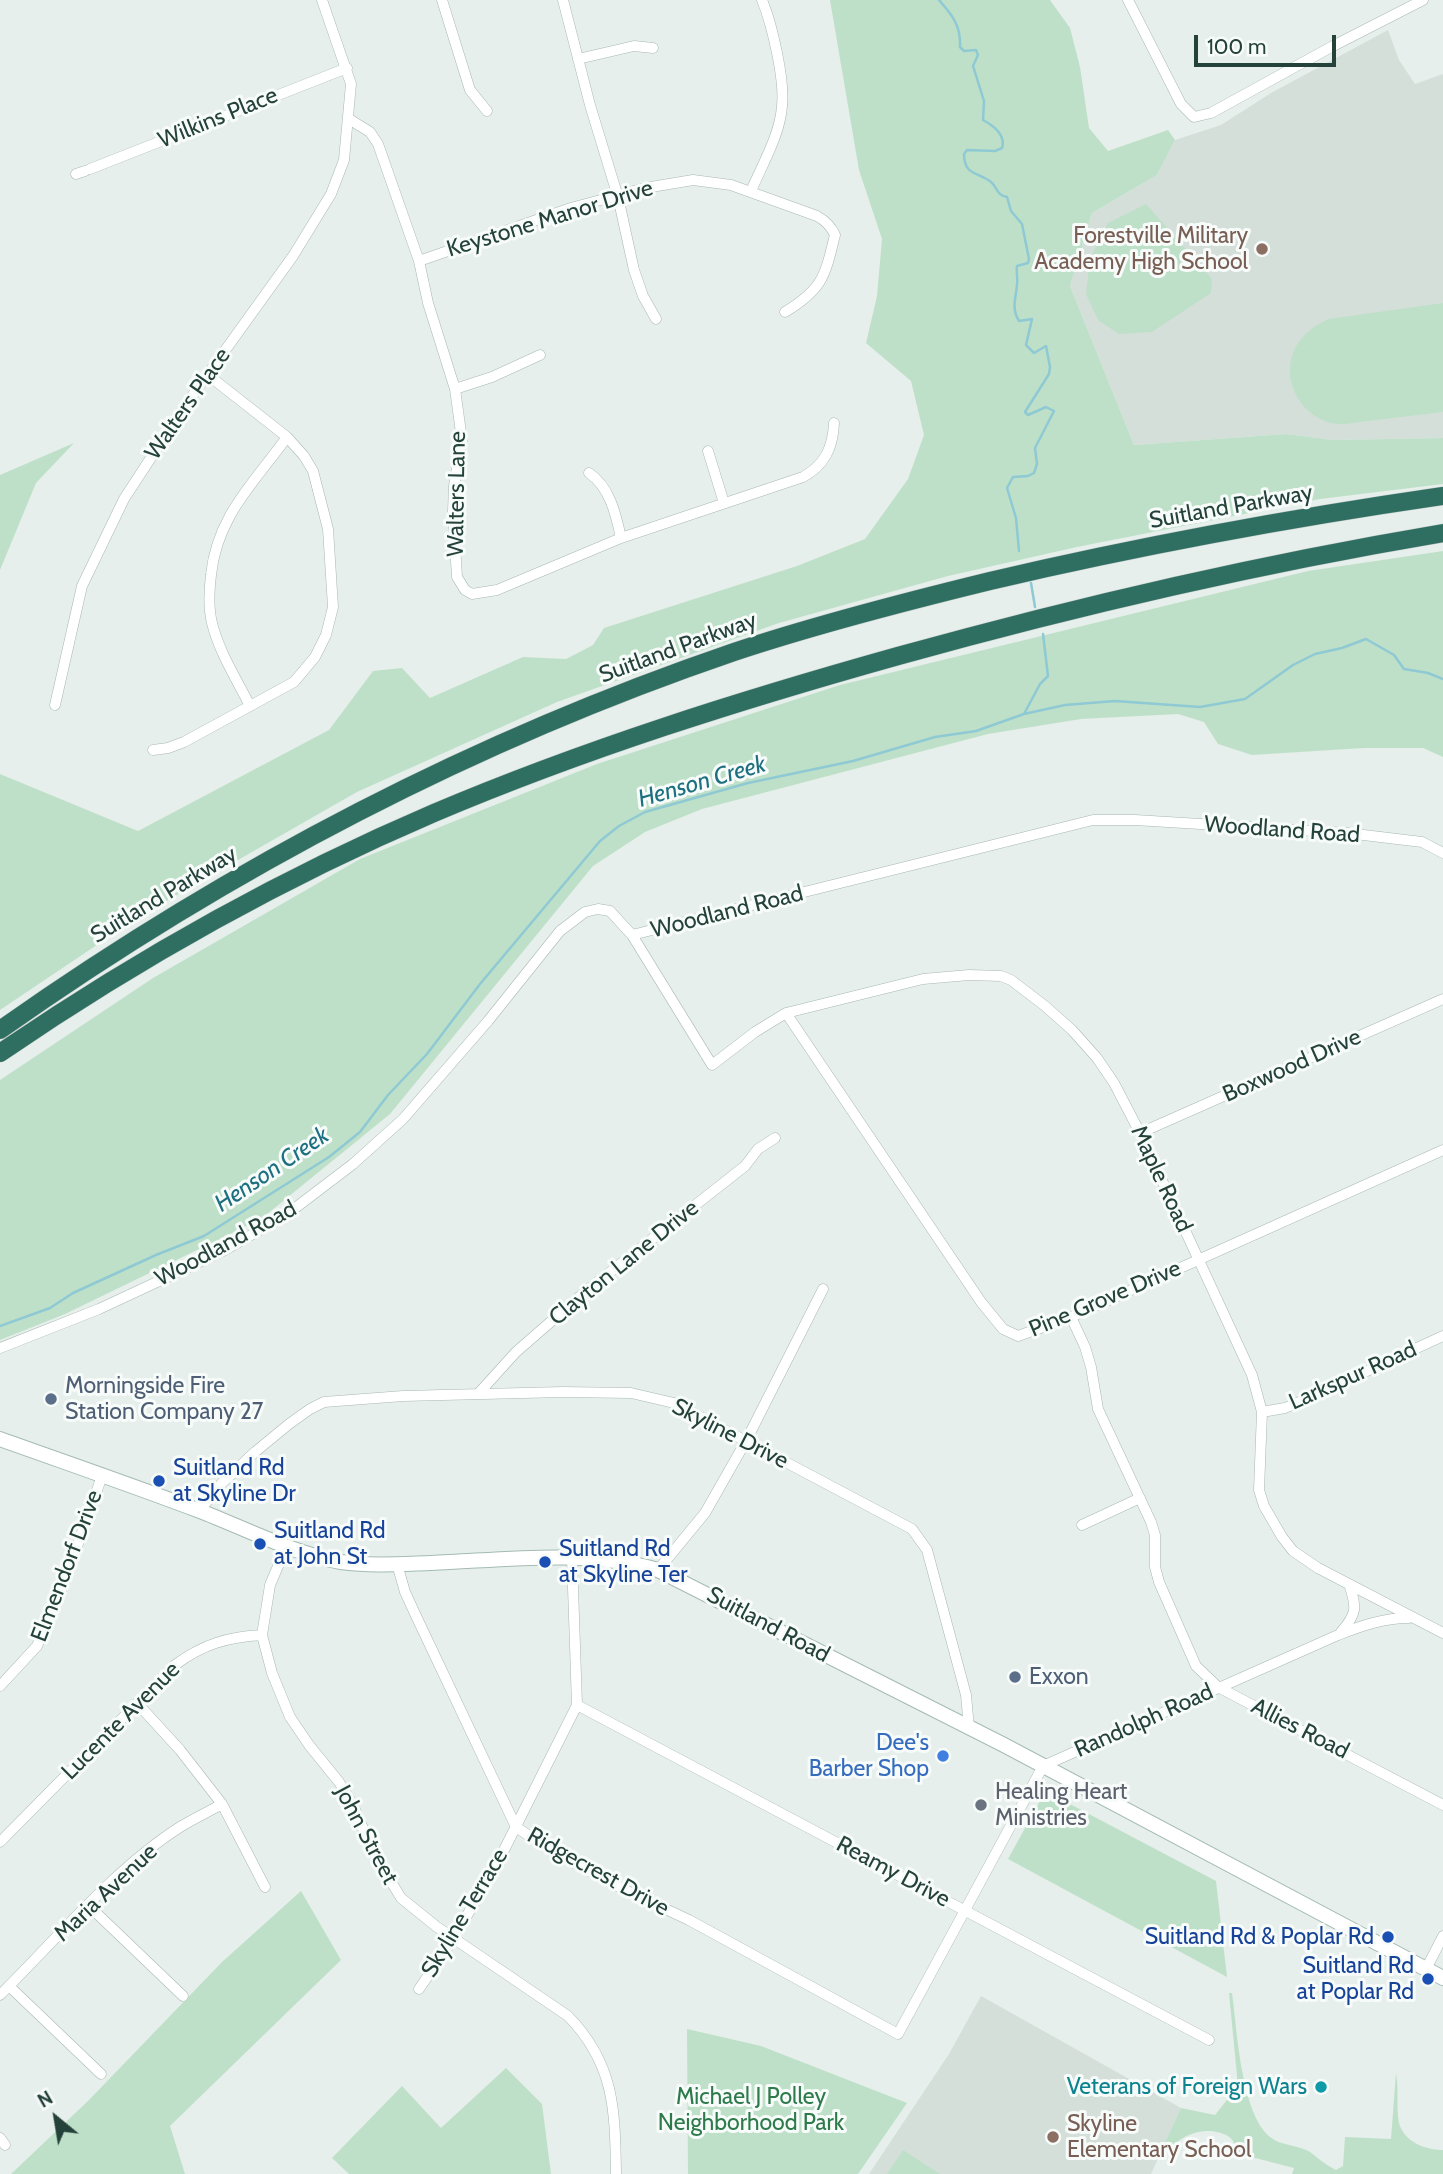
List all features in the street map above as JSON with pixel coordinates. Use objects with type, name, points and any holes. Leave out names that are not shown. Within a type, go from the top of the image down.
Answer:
[{"type":"highway","name":"Suitland Parkway","points":[[0,1030],[153,928],[324,830],[500,743],[673,674],[839,620],[1027,573],[1239,529],[1443,496]]},
{"type":"highway","name":"Suitland Parkway","points":[[0,1054],[156,954],[307,872],[432,814],[594,751],[829,676],[1029,621],[1266,566],[1443,533]]},
{"type":"highway","points":[[0,1059],[25,1036]]},
{"type":"main road","name":"Suitland Road","points":[[0,1439],[287,1545],[339,1561],[378,1566],[572,1558],[620,1561],[658,1570],[1044,1766],[1443,1978]]},
{"type":"street","points":[[322,0],[351,84],[349,118]]},
{"type":"street","points":[[442,0],[470,90],[487,111]]},
{"type":"street","points":[[563,0],[618,197],[638,283],[656,319]]},
{"type":"street","points":[[751,191],[776,132],[782,105],[774,46],[762,0]]},
{"type":"street","points":[[1128,0],[1181,104],[1190,116],[1194,117],[1211,113],[1423,0]]},
{"type":"street","points":[[578,59],[634,46],[653,48]]},
{"type":"street","name":"Wilkins Place","points":[[84,172],[347,68]]},
{"type":"street","name":"Walters Lane","points":[[349,118],[370,132],[378,144],[419,261],[428,303],[455,389],[462,440],[454,486],[453,512],[457,577],[465,590],[472,594],[497,590],[621,538],[787,484],[815,470],[828,453],[834,423]]},
{"type":"street","name":"Walters Place","points":[[55,705],[82,586],[124,499],[180,413],[293,256],[331,194],[344,160],[349,118]]},
{"type":"street","name":"Keystone Manor Drive","points":[[419,261],[540,218],[645,188],[694,180],[731,185],[825,220],[835,235],[822,280],[805,300],[785,312]]},
{"type":"street","points":[[455,389],[492,377],[540,355]]},
{"type":"street","points":[[153,750],[184,742],[294,682],[315,657],[326,635],[333,607],[328,529],[313,471],[287,437],[208,375]]},
{"type":"street","points":[[250,706],[213,625],[209,590],[212,563],[223,526],[239,499],[287,437]]},
{"type":"street","points":[[708,451],[724,503]]},
{"type":"street","points":[[589,472],[598,478],[603,486],[614,511],[621,538]]},
{"type":"street","name":"Woodland Road","points":[[0,1348],[99,1309],[160,1281],[225,1250],[286,1215],[353,1164],[403,1119],[488,1021],[560,931],[577,916],[598,909],[610,911],[632,935],[1093,820],[1135,820],[1347,833],[1422,842],[1443,853]]},
{"type":"street","name":"Maple Road","points":[[632,935],[712,1065],[786,1013],[923,979],[969,975],[1001,976],[1036,998],[1080,1040],[1114,1083],[1140,1133],[1252,1375],[1262,1412],[1259,1490],[1264,1506],[1282,1537],[1293,1550],[1318,1568],[1443,1633]]},
{"type":"street","name":"Boxwood Drive","points":[[1140,1133],[1443,999]]},
{"type":"street","name":"Pine Grove Drive","points":[[786,1013],[981,1302],[1011,1335],[1018,1336],[1070,1317],[1443,1150]]},
{"type":"street","name":"Clayton Lane Drive","points":[[478,1394],[516,1352],[586,1291],[745,1166],[758,1149],[775,1138]]},
{"type":"street","points":[[658,1570],[705,1513],[746,1441],[823,1289]]},
{"type":"street","name":"Allies Road","points":[[1070,1317],[1091,1367],[1098,1409],[1140,1498],[1154,1535],[1155,1567],[1160,1582],[1196,1666],[1218,1687],[1443,1805]]},
{"type":"street","name":"Larkspur Road","points":[[1262,1412],[1285,1408],[1443,1336]]},
{"type":"street","name":"Skyline Drive","points":[[199,1511],[222,1483],[255,1452],[289,1424],[324,1402],[341,1399],[478,1394],[631,1393],[674,1403],[912,1529],[926,1550],[966,1696],[969,1728]]},
{"type":"street","name":"Elmendorf Drive","points":[[0,1686],[37,1646],[63,1586],[102,1476]]},
{"type":"street","points":[[1082,1525],[1140,1498]]},
{"type":"street","name":"John Street","points":[[287,1545],[270,1585],[262,1635],[272,1673],[290,1717],[339,1782],[401,1898],[568,2016],[582,2031],[596,2055],[612,2095],[615,2174]]},
{"type":"street","name":"Skyline Terrace","points":[[419,1989],[454,1938],[516,1827],[578,1704],[572,1558]]},
{"type":"street","name":"Ridgecrest Drive","points":[[397,1564],[405,1592],[516,1827],[554,1852],[689,1920],[898,2034],[964,1910]]},
{"type":"street","points":[[1338,1635],[1355,1611],[1355,1601],[1349,1584]]},
{"type":"street","name":"Randolph Road","points":[[1044,1766],[1338,1635],[1393,1618],[1413,1618]]},
{"type":"street","name":"Lucente Avenue","points":[[0,1842],[175,1665],[192,1652],[225,1639],[262,1635]]},
{"type":"street","points":[[0,1667],[11,1674]]},
{"type":"street","points":[[137,1703],[180,1750],[222,1804],[265,1887]]},
{"type":"street","name":"Reamy Drive","points":[[578,1704],[1209,2040]]},
{"type":"street","points":[[964,1910],[1044,1766]]},
{"type":"street","name":"Maria Avenue","points":[[0,1995],[89,1906],[151,1849],[178,1828],[222,1804]]},
{"type":"street","points":[[89,1906],[183,1996]]},
{"type":"street","points":[[1426,1969],[1443,1936]]},
{"type":"street","points":[[9,1986],[101,2074]]},
{"type":"shaded area","name":"Forestville Military Academy High School","points":[[1388,30],[1399,60],[1415,84],[1443,74],[1443,438],[1333,440],[1286,434],[1134,445],[1070,286],[1092,213],[1157,175],[1175,140],[1221,125],[1271,93]]},
{"type":"shaded area","points":[[981,1996],[1181,2108],[1151,2174],[869,2174],[949,2054]]},
{"type":"green space","points":[[830,0],[1050,0],[1070,28],[1080,67],[1089,128],[1108,151],[1168,130],[1175,140],[1157,175],[1092,213],[1070,286],[1134,445],[1286,434],[1333,440],[1443,438],[1443,484],[1320,499],[1077,547],[948,576],[779,623],[557,702],[357,792],[140,916],[0,1010],[0,774],[138,831],[329,730],[373,671],[402,668],[430,698],[523,657],[566,659],[593,645],[604,628],[797,566],[865,539],[908,479],[924,435],[911,381],[866,343],[877,296],[882,239],[859,170]]},
{"type":"green space","points":[[1146,204],[1212,279],[1211,293],[1152,332],[1119,334],[1098,320],[1086,294],[1090,259],[1108,223]]},
{"type":"green space","points":[[1443,303],[1443,412],[1336,424],[1317,417],[1302,404],[1290,377],[1291,358],[1302,338],[1314,327],[1328,319]]},
{"type":"green space","points":[[74,443],[36,483],[0,570],[0,475]]},
{"type":"green space","points":[[1443,551],[1443,757],[1423,748],[1364,748],[1252,755],[1218,744],[1204,722],[1178,714],[1081,719],[988,734],[702,809],[645,832],[593,866],[390,1114],[261,1219],[65,1314],[0,1340],[0,1080],[153,978],[360,859],[597,764],[840,685],[1308,571]]},
{"type":"green space","points":[[1047,1794],[1216,1881],[1227,1977],[1008,1859],[1041,1799]]},
{"type":"green space","points":[[301,1891],[341,1960],[170,2126],[185,2174],[11,2174],[88,2101],[222,1962]]},
{"type":"green space","points":[[1229,1993],[1232,1993],[1247,2090],[1260,2125],[1270,2137],[1310,2152],[1336,2170],[1343,2166],[1345,2137],[1391,2139],[1396,2073],[1398,2117],[1402,2130],[1416,2144],[1443,2150],[1443,2174],[1292,2174],[1294,2168],[1236,2153],[1231,2138],[1211,2131],[1185,2137],[1157,2160],[1181,2108],[1215,2115],[1238,2086]]},
{"type":"green space","name":"Michael J Polley Neighborhood Park","points":[[687,2029],[761,2046],[907,2103],[858,2174],[688,2174]]},
{"type":"green space","points":[[506,2068],[542,2104],[551,2174],[349,2174],[332,2158],[402,2086],[441,2128]]},
{"type":"green space","points":[[903,2150],[940,2174],[887,2174]]},
{"type":"waterway","points":[[939,0],[955,21],[960,47],[964,51],[976,50],[978,55],[973,66],[984,101],[983,120],[995,128],[1003,143],[1002,148],[995,151],[967,150],[964,154],[965,161],[969,170],[991,182],[999,193],[1007,197],[1011,211],[1022,224],[1029,259],[1028,263],[1017,266],[1015,312],[1019,321],[1032,319],[1026,345],[1034,353],[1046,346],[1050,367],[1049,374],[1025,412],[1028,415],[1046,407],[1054,411],[1035,448],[1037,464],[1034,473],[1013,477],[1007,488],[1016,518],[1019,551]]},
{"type":"waterway","points":[[1031,583],[1035,607]]},
{"type":"waterway","points":[[1024,714],[1040,684],[1048,676],[1043,634]]},
{"type":"waterway","name":"Henson Creek","points":[[0,1326],[50,1308],[73,1293],[204,1236],[329,1157],[360,1132],[388,1095],[427,1054],[480,984],[600,841],[619,826],[645,812],[748,783],[853,761],[935,737],[976,731],[1024,714],[1065,705],[1115,701],[1200,707],[1245,699],[1293,665],[1315,654],[1366,639],[1394,655],[1404,669],[1443,679]]},
{"type":"place","name":"Forestville Military Academy High School","points":[[1262,249]]},
{"type":"place","name":"Morningside Fire Station Company 27","points":[[51,1399]]},
{"type":"place","name":"Suitland Rd at Skyline Dr","points":[[159,1481]]},
{"type":"place","name":"Suitland Rd at John St","points":[[260,1544]]},
{"type":"place","name":"Suitland Rd at Skyline Ter","points":[[545,1562]]},
{"type":"place","name":"Exxon","points":[[1015,1677]]},
{"type":"place","name":"Dee's Barber Shop","points":[[943,1756]]},
{"type":"place","name":"Healing Heart Ministries","points":[[981,1805]]},
{"type":"place","name":"Suitland Rd & Poplar Rd","points":[[1388,1937]]},
{"type":"place","name":"Suitland Rd at Poplar Rd","points":[[1428,1979]]},
{"type":"place","name":"Veterans of Foreign Wars","points":[[1321,2087]]},
{"type":"place","name":"Skyline Elementary School","points":[[1053,2137]]}]
